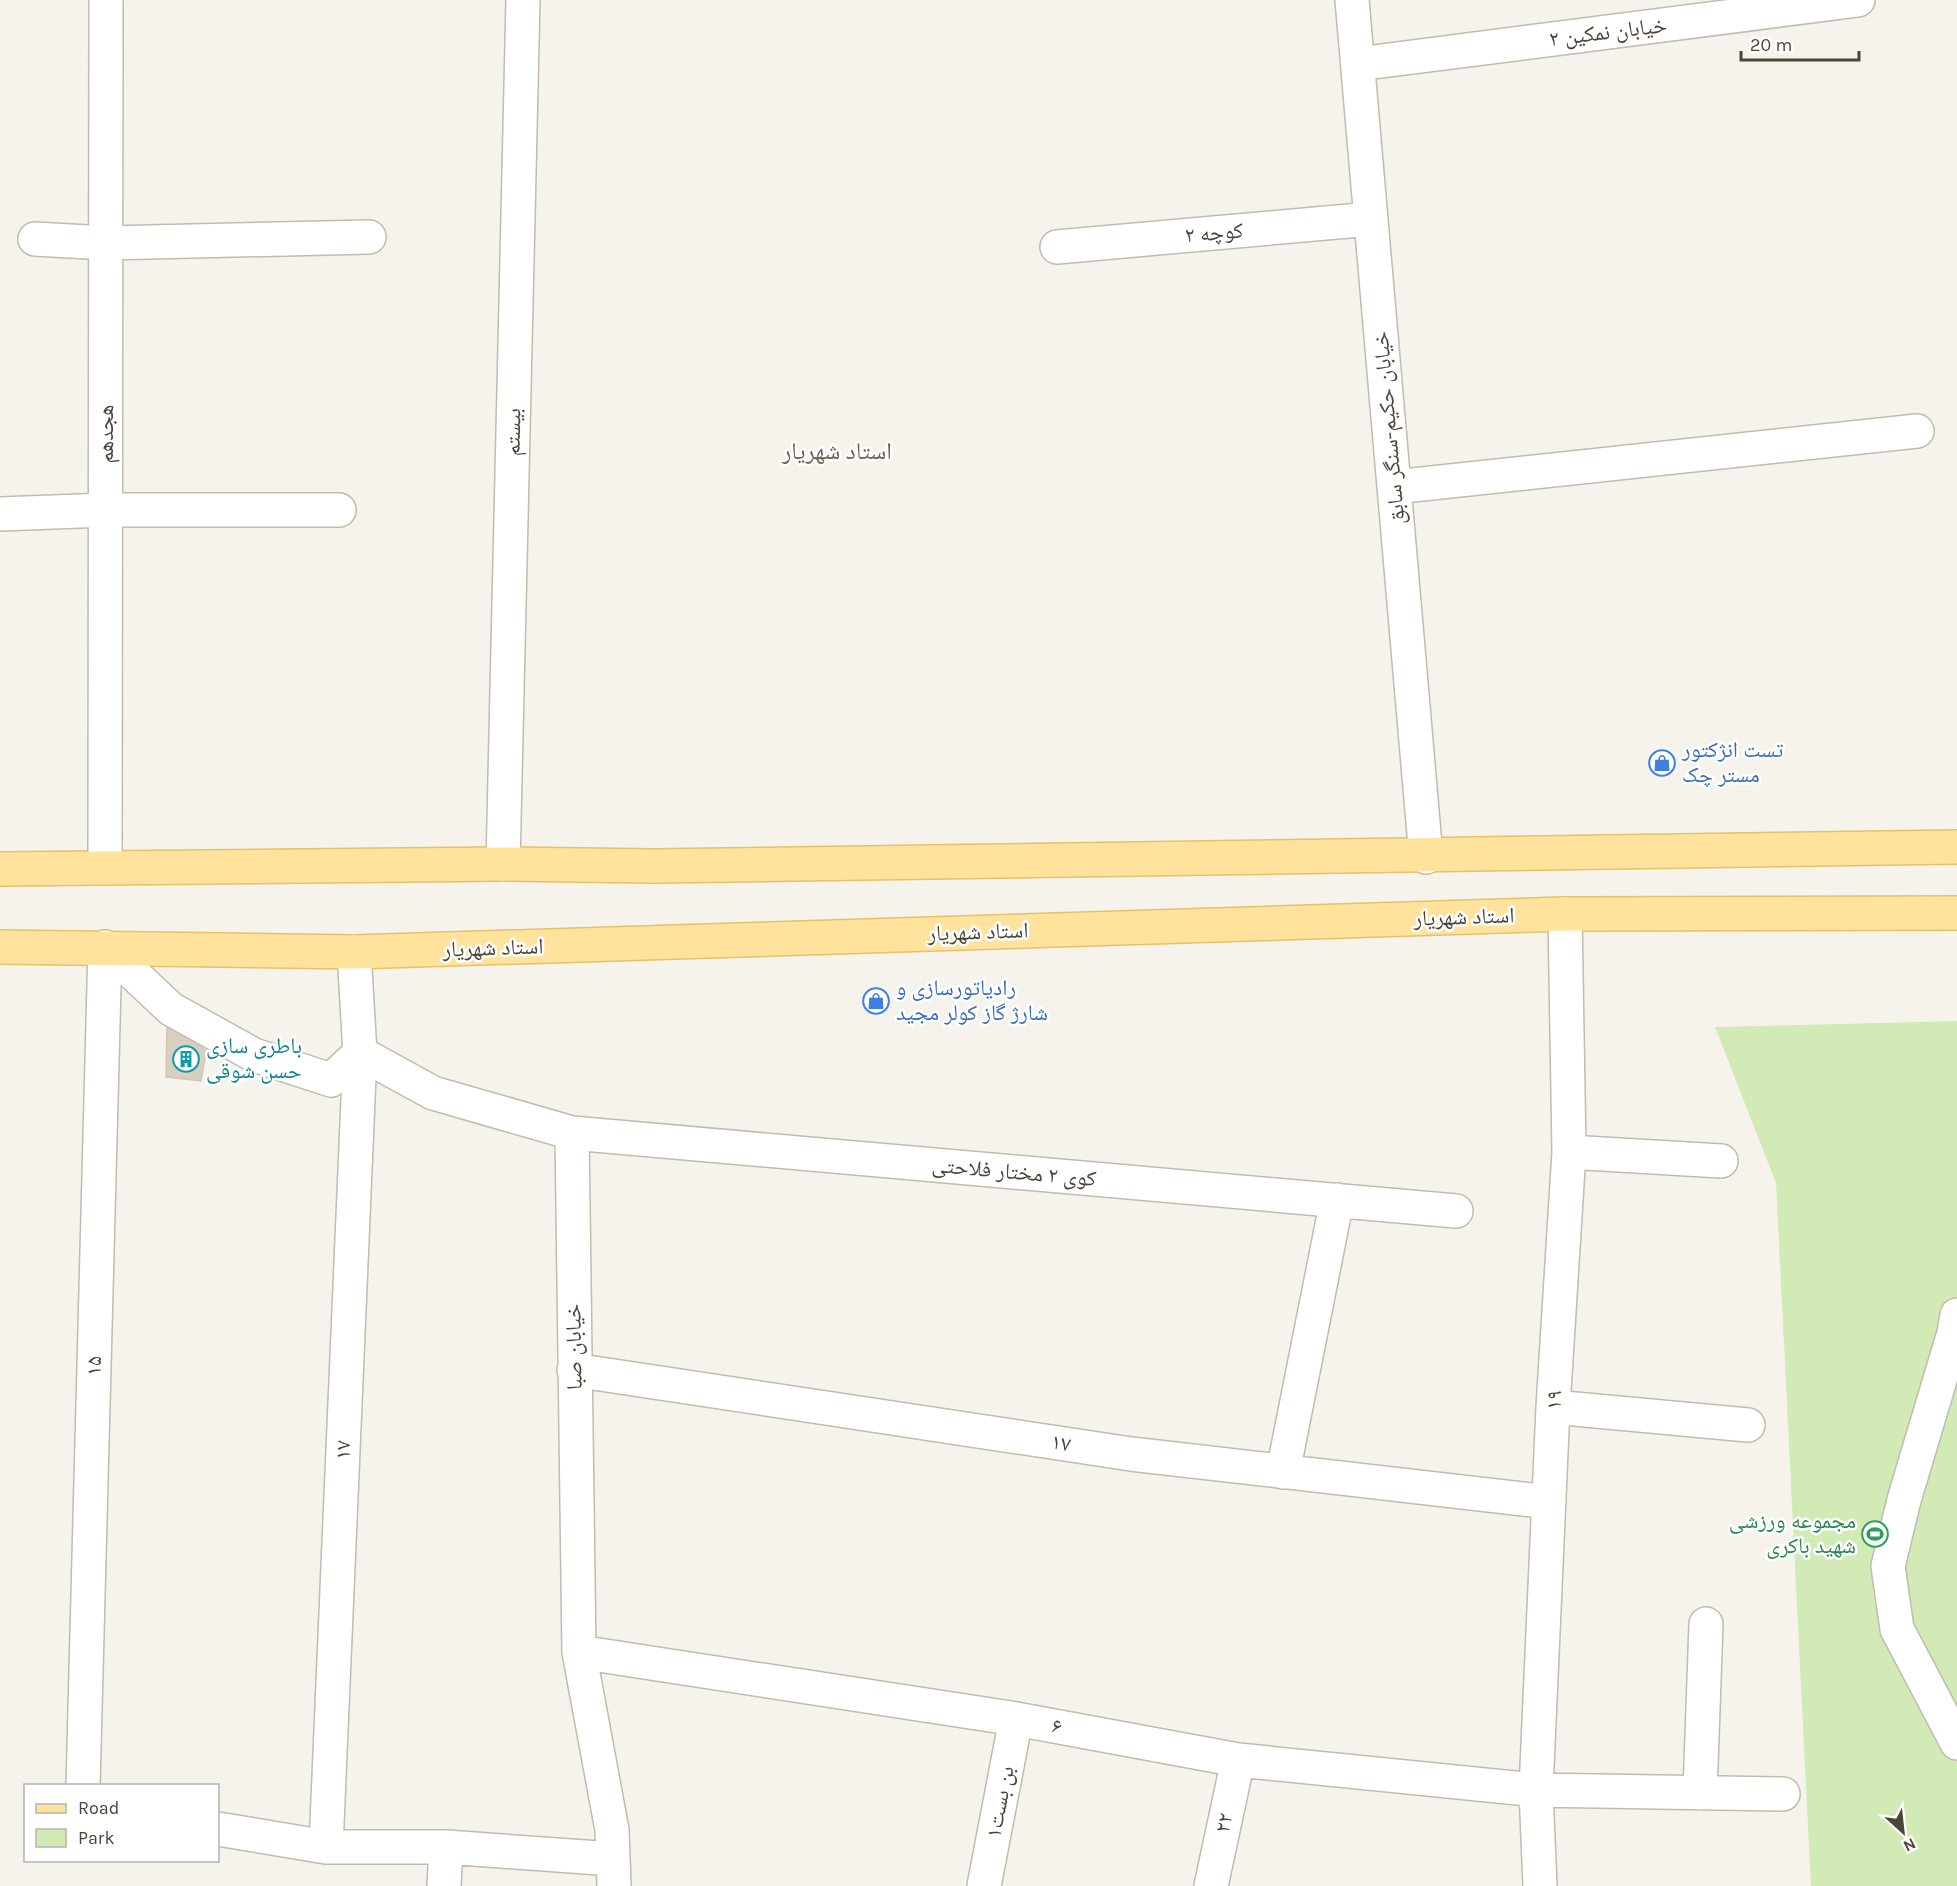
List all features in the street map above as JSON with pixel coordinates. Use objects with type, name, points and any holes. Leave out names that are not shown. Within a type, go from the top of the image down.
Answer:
[{"type":"main road","points":[[0,869],[503,864],[656,866],[1426,857],[1957,847]]},
{"type":"main road","name":"استاد شهریار","points":[[0,947],[354,952],[1565,914],[1957,913]]},
{"type":"street","name":"هجدهم","points":[[105,867],[106,0]]},
{"type":"street","name":"بیستم","points":[[503,864],[523,0]]},
{"type":"street","name":"خیابان حکیم-سنگر سابق","points":[[1352,0],[1426,857]]},
{"type":"street","name":"خیابان نمکین ۲","points":[[1358,64],[1858,0]]},
{"type":"street","name":"کوچه ۲","points":[[1057,247],[1371,219]]},
{"type":"street","points":[[35,239],[106,243],[369,237]]},
{"type":"street","points":[[1394,487],[1917,431]]},
{"type":"street","points":[[0,514],[106,510],[339,510]]},
{"type":"street","name":"۱۹","points":[[1540,1886],[1536,1790],[1553,1407],[1569,1152],[1565,914]]},
{"type":"street","points":[[105,947],[171,1009],[254,1055],[331,1080],[360,1053]]},
{"type":"street","name":"۱۵","points":[[83,1784],[105,947]]},
{"type":"street","points":[[354,952],[360,1053]]},
{"type":"street","points":[[360,1053],[434,1093],[572,1133]]},
{"type":"street","name":"۱۷","points":[[326,1847],[360,1053]]},
{"type":"street","name":"کوی ۲ مختار فلاحتی","points":[[572,1133],[1456,1211]]},
{"type":"street","name":"خیابان صبا","points":[[572,1133],[579,1652],[612,1830],[613,1872]]},
{"type":"street","points":[[1569,1152],[1721,1161]]},
{"type":"street","points":[[1283,1472],[1337,1200]]},
{"type":"street","points":[[1956,1327],[1904,1500],[1888,1566],[1897,1629],[1957,1743]]},
{"type":"street","name":"۱۷","points":[[574,1370],[1131,1454],[1550,1502]]},
{"type":"street","points":[[1553,1407],[1748,1425]]},
{"type":"street","points":[[1700,1793],[1706,1624]]},
{"type":"street","name":"۶","points":[[579,1652],[1016,1719],[1238,1760],[1536,1790],[1783,1794]]},
{"type":"street","name":"بن بست۱","points":[[984,1886],[1016,1719]]},
{"type":"street","name":"۲۲","points":[[1210,1886],[1238,1760]]},
{"type":"street","points":[[219,1830],[326,1847],[446,1847],[613,1872]]},
{"type":"street","points":[[444,1886],[446,1847]]},
{"type":"green space","name":"مجموعه ورزشی شهید باکری","points":[[1957,1021],[1957,1886],[1811,1886],[1776,1183],[1715,1027]]},
{"type":"building","name":"باطری سازی حسن شوقی","points":[[167,1024],[208,1041],[201,1081],[166,1077]]},
{"type":"place","name":"تست انژکتور مستر چک","points":[[1662,763]]},
{"type":"place","name":"رادیاتورسازی و شارژ گاز کولر مجید","points":[[876,1001]]},
{"type":"place","name":"باطری سازی حسن شوقی","points":[[186,1059]]},
{"type":"place","name":"مجموعه ورزشی شهید باکری","points":[[1875,1534]]},
{"type":"district","name":"استاد شهریار","points":[[837,451]]}]
